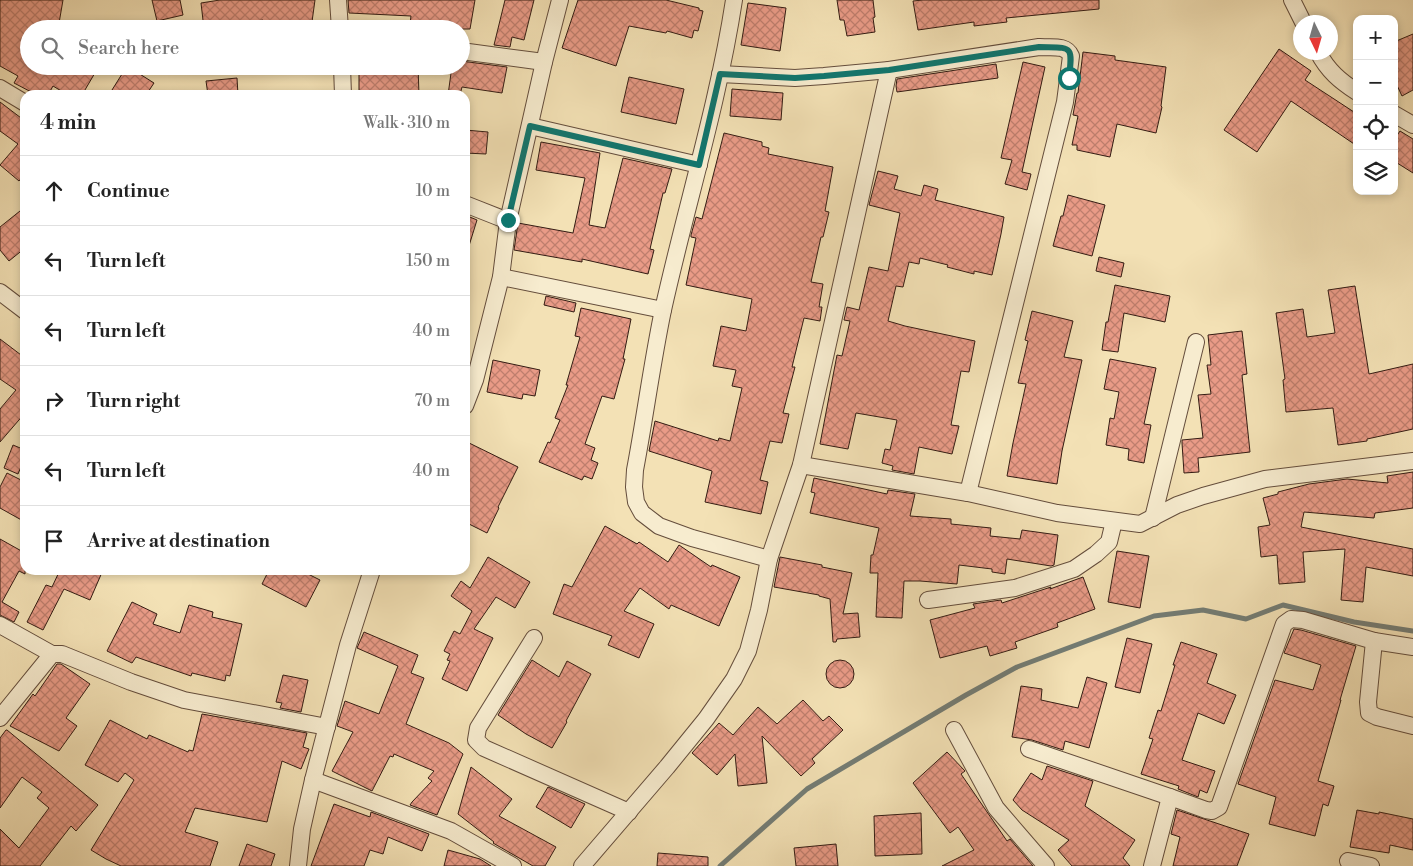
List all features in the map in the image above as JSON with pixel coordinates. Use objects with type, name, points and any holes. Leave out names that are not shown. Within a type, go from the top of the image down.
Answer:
[{"type":"street","points":[[338,0],[339,20]]},
{"type":"street","points":[[470,378],[501,277],[508,220],[560,0]]},
{"type":"street","points":[[734,0],[720,74],[663,310],[635,470],[634,487],[636,502],[642,513],[659,526],[692,538],[769,559]]},
{"type":"street","points":[[1292,0],[1300,15]]},
{"type":"street","points":[[720,74],[795,78],[889,70],[1039,47],[1064,47],[1069,50],[1071,56],[1065,102],[968,493]]},
{"type":"street","points":[[470,52],[544,62]]},
{"type":"street","points":[[1322,60],[1339,80],[1353,89]]},
{"type":"street","points":[[582,866],[706,719],[734,679],[748,651],[759,610],[769,559],[801,465],[889,70]]},
{"type":"street","points":[[342,75],[343,90]]},
{"type":"street","points":[[0,88],[20,101]]},
{"type":"street","points":[[1398,116],[1413,125]]},
{"type":"street","points":[[530,126],[699,165]]},
{"type":"street","points":[[470,206],[508,220]]},
{"type":"street","points":[[501,277],[663,310]]},
{"type":"street","points":[[0,292],[20,307]]},
{"type":"street","points":[[1153,518],[1196,342]]},
{"type":"street","points":[[801,465],[968,493],[1057,513],[1140,524],[1177,505],[1265,479],[1413,461]]},
{"type":"street","points":[[928,600],[1015,588],[1074,569],[1096,554],[1109,542],[1114,521]]},
{"type":"street","points":[[298,866],[302,828],[313,780],[348,645],[370,575]]},
{"type":"street","points":[[1029,749],[1212,811],[1219,807],[1284,624],[1291,619],[1303,620],[1374,642],[1413,648]]},
{"type":"street","points":[[0,625],[52,654],[62,654],[131,682],[184,700],[327,727]]},
{"type":"street","points":[[534,638],[478,728],[476,740],[484,748],[629,812]]},
{"type":"street","points":[[1374,642],[1368,702],[1369,713],[1377,717],[1413,726]]},
{"type":"street","points":[[0,718],[52,654]]},
{"type":"street","points":[[954,730],[996,808],[1046,866]]},
{"type":"street","points":[[313,780],[451,831],[513,866]]},
{"type":"street","points":[[1152,866],[1170,797]]},
{"type":"street","points":[[1348,861],[1371,866]]},
{"type":"building","points":[[0,0],[63,0],[60,20],[20,20],[20,75],[94,75],[85,90],[60,90],[53,86],[51,90],[27,90],[14,83],[18,76],[0,66]]},
{"type":"building","points":[[152,0],[180,0],[183,15],[157,20]]},
{"type":"building","points":[[220,0],[315,0],[312,20],[203,20],[201,3]]},
{"type":"building","points":[[348,0],[475,0],[470,29],[470,20],[410,20],[411,16],[349,13]]},
{"type":"building","points":[[505,0],[534,0],[524,40],[512,37],[510,47],[494,45]]},
{"type":"building","points":[[578,0],[666,0],[699,8],[699,10],[703,11],[698,31],[694,30],[692,38],[667,31],[666,33],[629,26],[616,66],[562,48]]},
{"type":"building","points":[[837,0],[873,0],[875,32],[847,36],[844,20],[840,20]]},
{"type":"building","points":[[1099,0],[1099,9],[1006,18],[1007,22],[974,26],[974,22],[918,30],[913,1]]},
{"type":"building","points":[[748,3],[786,8],[780,51],[741,45]]},
{"type":"building","points":[[1413,34],[1413,90],[1402,96],[1398,88],[1398,40]]},
{"type":"building","points":[[1279,49],[1311,71],[1305,80],[1353,111],[1353,143],[1291,101],[1257,152],[1224,130]]},
{"type":"building","points":[[1083,52],[1115,56],[1115,60],[1166,67],[1162,107],[1156,133],[1117,124],[1110,157],[1077,150],[1077,145],[1072,145],[1078,116],[1073,115]]},
{"type":"building","points":[[470,62],[507,67],[502,93],[462,87],[461,90],[449,90],[451,75],[470,75]]},
{"type":"building","points":[[1023,62],[1045,67],[1022,172],[1031,174],[1027,190],[1005,184],[1012,160],[1001,158]]},
{"type":"building","points":[[996,64],[998,78],[897,92],[897,79]]},
{"type":"building","points":[[121,75],[141,75],[154,83],[149,90],[112,90]]},
{"type":"building","points":[[359,75],[418,75],[419,90],[359,90]]},
{"type":"building","points":[[629,77],[684,89],[676,124],[621,112]]},
{"type":"building","points":[[237,78],[238,90],[207,90],[206,81]]},
{"type":"building","points":[[732,89],[783,93],[781,120],[730,116]]},
{"type":"building","points":[[0,102],[20,117],[19,181],[0,165],[18,144],[0,131]]},
{"type":"building","points":[[470,130],[488,132],[486,154],[470,153]]},
{"type":"building","points":[[1400,131],[1413,139],[1413,173],[1398,164],[1398,134]]},
{"type":"building","points":[[724,133],[762,142],[762,146],[769,148],[768,154],[833,167],[825,211],[829,212],[823,237],[821,237],[811,282],[823,284],[819,307],[822,307],[820,321],[804,318],[792,367],[795,367],[783,413],[789,414],[782,443],[770,441],[760,480],[768,482],[761,514],[705,502],[712,471],[649,451],[655,421],[718,441],[719,438],[730,441],[742,388],[732,386],[736,370],[713,366],[721,326],[746,331],[752,299],[686,285],[696,238],[691,237],[691,235],[696,217],[702,219]]},
{"type":"building","points":[[541,142],[600,153],[589,225],[605,228],[623,158],[672,169],[665,193],[663,193],[650,249],[654,250],[648,274],[582,259],[582,262],[514,250],[518,223],[573,233],[585,178],[536,170]]},
{"type":"building","points":[[878,171],[898,176],[894,189],[921,196],[924,185],[938,189],[935,200],[1004,217],[992,275],[974,271],[974,274],[920,258],[919,264],[909,262],[903,287],[896,286],[888,321],[975,341],[969,372],[961,371],[951,425],[959,426],[952,454],[919,447],[914,474],[892,470],[893,466],[882,463],[885,449],[890,450],[897,420],[856,413],[848,449],[820,444],[837,355],[842,356],[850,321],[844,320],[847,307],[859,310],[869,267],[888,271],[900,213],[869,205]]},
{"type":"building","points":[[1068,195],[1105,205],[1092,256],[1053,246]]},
{"type":"building","points":[[20,211],[20,252],[9,261],[0,250],[0,227]]},
{"type":"building","points":[[470,217],[477,220],[470,243]]},
{"type":"building","points":[[1099,257],[1124,263],[1121,277],[1096,271]]},
{"type":"building","points":[[1115,285],[1170,296],[1165,322],[1124,313],[1118,352],[1102,350],[1106,322],[1108,322]]},
{"type":"building","points":[[1355,286],[1369,374],[1413,364],[1413,429],[1367,439],[1367,441],[1338,445],[1333,408],[1286,412],[1283,380],[1285,379],[1276,313],[1303,309],[1307,337],[1335,333],[1328,290]]},
{"type":"building","points":[[546,296],[576,303],[574,312],[544,305]]},
{"type":"building","points":[[581,308],[631,319],[623,359],[625,359],[614,399],[602,396],[585,444],[595,448],[591,460],[598,463],[592,479],[584,476],[582,480],[539,462],[560,420],[555,418],[568,385],[566,385],[580,337],[575,336]]},
{"type":"building","points":[[1032,311],[1073,321],[1064,357],[1082,360],[1062,451],[1057,484],[1007,476],[1026,384],[1018,383],[1028,341],[1025,340]]},
{"type":"building","points":[[1242,331],[1247,374],[1242,375],[1250,452],[1198,458],[1199,472],[1184,473],[1182,440],[1203,438],[1198,395],[1211,394],[1207,365],[1211,365],[1208,335]]},
{"type":"building","points":[[0,339],[20,354],[20,419],[0,442],[0,409],[16,390],[0,379]]},
{"type":"building","points":[[1110,359],[1156,368],[1144,424],[1151,425],[1144,463],[1128,460],[1129,449],[1106,445],[1110,418],[1114,419],[1119,392],[1104,389]]},
{"type":"building","points":[[493,360],[540,370],[535,396],[523,394],[522,399],[487,392]]},
{"type":"building","points":[[470,443],[518,467],[487,533],[470,524]]},
{"type":"building","points":[[13,445],[20,448],[20,469],[18,474],[4,468]]},
{"type":"building","points":[[1413,472],[1413,508],[1375,513],[1374,518],[1304,512],[1301,527],[1413,549],[1413,576],[1366,567],[1363,602],[1341,600],[1345,549],[1303,552],[1305,582],[1279,584],[1277,555],[1261,557],[1258,527],[1270,525],[1263,498],[1309,484],[1347,479],[1388,483],[1387,476]]},
{"type":"building","points":[[7,473],[20,480],[20,519],[0,508],[0,487]]},
{"type":"building","points":[[814,478],[887,494],[888,490],[915,494],[910,516],[951,519],[951,524],[991,528],[990,536],[1020,539],[1022,530],[1058,535],[1054,565],[1007,559],[1005,574],[992,572],[992,569],[959,565],[957,584],[904,581],[902,618],[876,617],[878,573],[870,573],[871,555],[873,555],[879,528],[810,513],[815,493],[811,492]]},
{"type":"building","points":[[605,526],[637,544],[639,542],[668,562],[679,545],[711,567],[712,565],[740,577],[719,626],[671,605],[669,609],[640,588],[624,611],[654,624],[639,658],[608,645],[612,636],[553,614],[564,584],[572,587]]},
{"type":"building","points":[[0,539],[20,550],[20,572],[2,602],[19,612],[14,622],[0,615]]},
{"type":"building","points":[[1117,551],[1149,556],[1140,608],[1108,602]]},
{"type":"building","points":[[488,557],[530,582],[515,608],[496,597],[474,629],[493,638],[467,691],[442,679],[450,661],[447,660],[450,654],[444,651],[454,631],[460,634],[472,611],[451,596],[461,581],[470,588]]},
{"type":"building","points":[[780,557],[852,573],[843,614],[858,613],[860,637],[837,639],[836,642],[833,642],[830,599],[819,595],[774,587]]},
{"type":"building","points":[[58,575],[101,575],[90,600],[64,589],[43,630],[27,622],[46,585],[52,587]]},
{"type":"building","points":[[266,575],[310,575],[320,580],[306,607],[262,584]]},
{"type":"building","points":[[1083,577],[1095,609],[1057,623],[1058,627],[1015,642],[1017,648],[990,656],[987,646],[940,658],[930,620],[975,608],[973,604],[1001,600],[1002,603]]},
{"type":"building","points":[[132,602],[157,614],[153,624],[180,633],[189,605],[213,612],[212,617],[242,624],[230,676],[226,675],[225,681],[192,673],[191,676],[136,657],[132,663],[107,651]]},
{"type":"building","points":[[1294,629],[1356,646],[1318,781],[1334,786],[1328,806],[1323,804],[1315,836],[1269,824],[1276,797],[1238,784],[1275,680],[1313,690],[1321,665],[1284,653]]},
{"type":"building","points":[[364,632],[418,655],[411,673],[424,678],[406,724],[449,743],[463,754],[437,815],[410,805],[432,781],[428,778],[434,771],[394,754],[393,757],[390,756],[372,791],[332,771],[353,732],[337,726],[345,701],[379,714],[398,666],[357,648]]},
{"type":"building","points":[[1127,638],[1152,644],[1140,693],[1115,687]]},
{"type":"building","points":[[1181,642],[1217,654],[1207,683],[1236,695],[1224,724],[1198,713],[1182,760],[1215,771],[1207,793],[1200,790],[1198,797],[1178,789],[1179,786],[1141,774],[1153,739],[1149,738],[1158,710],[1161,711]]},
{"type":"building","points":[[532,660],[559,677],[567,661],[591,674],[552,748],[526,734],[498,715]]},
{"type":"building","points":[[840,660],[850,664],[854,674],[850,684],[840,688],[830,684],[826,674],[830,664]]},
{"type":"building","points":[[57,664],[61,664],[90,684],[66,718],[77,726],[59,751],[10,726],[33,694],[35,696]]},
{"type":"building","points":[[283,675],[308,680],[301,712],[280,708],[282,703],[276,702]]},
{"type":"building","points":[[1087,677],[1107,683],[1089,748],[1065,741],[1063,750],[1032,740],[1012,737],[1021,686],[1042,689],[1041,700],[1078,708]]},
{"type":"building","points":[[803,700],[823,721],[829,716],[843,730],[812,759],[815,763],[801,776],[762,736],[767,783],[738,786],[735,754],[717,775],[692,753],[719,723],[733,735],[758,707],[777,724]]},
{"type":"building","points":[[202,714],[307,733],[303,747],[309,749],[301,769],[282,761],[267,822],[195,808],[185,832],[218,842],[210,866],[121,866],[91,850],[134,780],[125,773],[118,782],[85,765],[110,720],[147,739],[149,735],[188,752],[189,750],[193,751]]},
{"type":"building","points":[[6,730],[98,805],[76,831],[71,826],[40,866],[0,866],[0,829],[19,848],[49,808],[37,798],[42,792],[22,777],[0,808],[0,738]]},
{"type":"building","points":[[947,752],[965,771],[961,774],[1007,841],[1010,839],[1033,866],[942,866],[974,850],[958,827],[950,833],[913,783]]},
{"type":"building","points":[[1047,766],[1093,781],[1085,806],[1135,840],[1123,858],[1130,866],[1072,866],[1058,850],[1069,840],[1022,810],[1013,800],[1031,773],[1042,780]]},
{"type":"building","points":[[471,767],[512,799],[499,816],[556,847],[545,866],[533,866],[493,843],[458,814]]},
{"type":"building","points":[[548,787],[585,804],[571,828],[536,807]]},
{"type":"building","points":[[334,804],[370,817],[371,812],[429,834],[422,851],[388,837],[383,854],[370,850],[364,866],[311,866]]},
{"type":"building","points":[[1177,810],[1249,834],[1237,866],[1173,866],[1180,837],[1171,834]]},
{"type":"building","points":[[1357,810],[1379,814],[1379,812],[1413,819],[1413,850],[1390,845],[1389,853],[1350,847]]},
{"type":"building","points":[[921,813],[922,854],[875,856],[874,816]]},
{"type":"building","points":[[247,844],[275,854],[271,866],[239,866]]},
{"type":"building","points":[[836,844],[838,866],[796,866],[794,848]]},
{"type":"building","points":[[448,850],[480,859],[491,866],[444,866]]},
{"type":"building","points":[[658,853],[708,857],[708,866],[657,866]]},
{"type":"waterway","points":[[720,866],[807,789],[966,695],[1017,667],[1154,616],[1203,610],[1246,619],[1283,605],[1354,622],[1413,631]]},
{"type":"route","points":[[508,220],[530,126],[699,165],[720,74],[795,78],[824,76],[889,70],[1039,47],[1064,47],[1069,50],[1071,56],[1069,78]]}]
